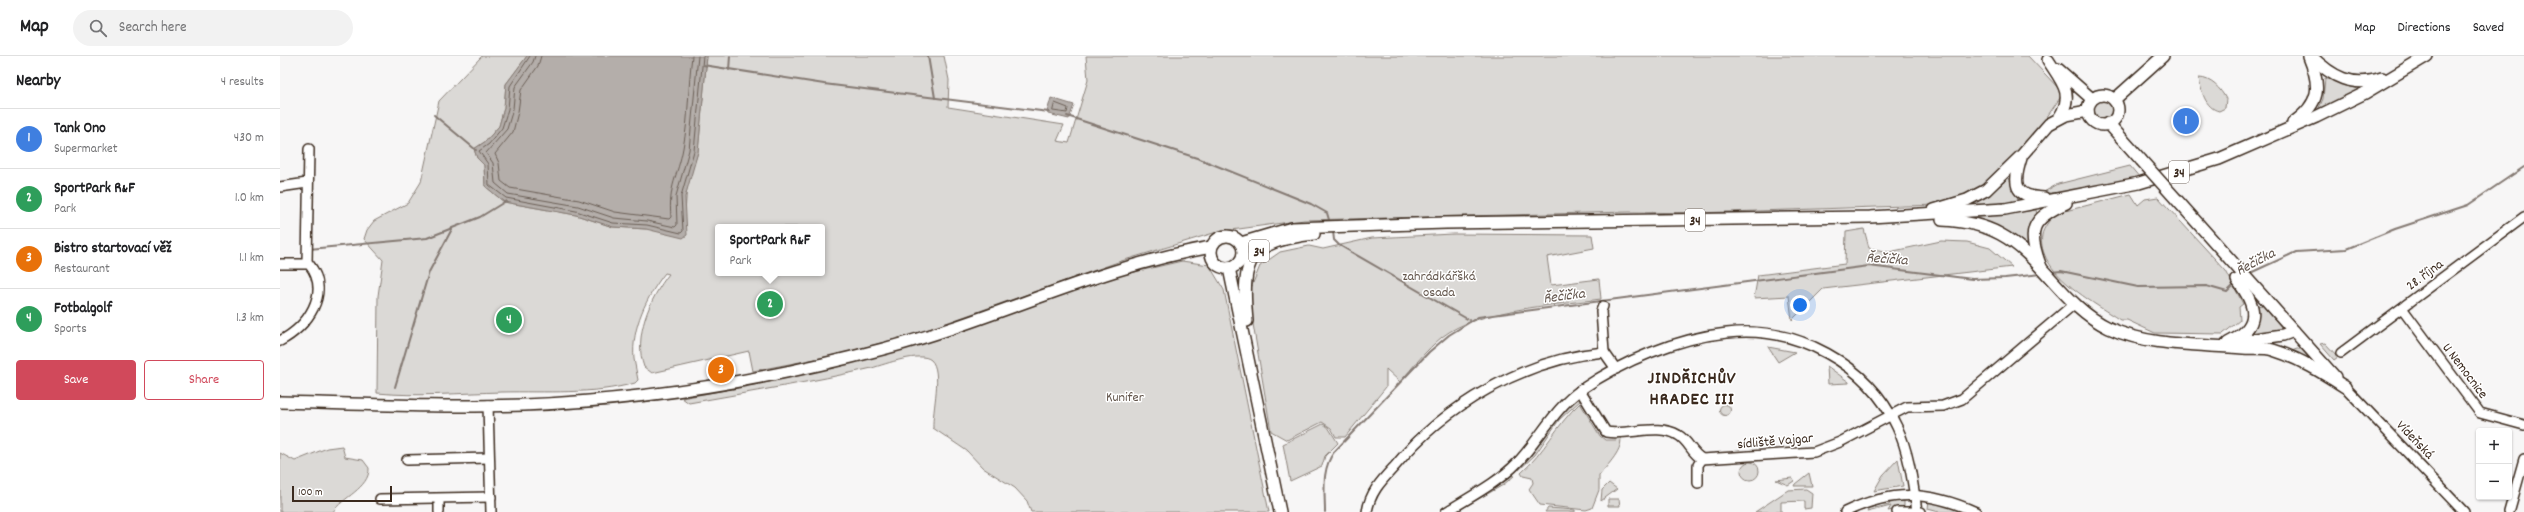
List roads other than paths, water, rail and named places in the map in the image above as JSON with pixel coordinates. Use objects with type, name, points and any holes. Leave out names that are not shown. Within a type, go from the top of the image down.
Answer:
[{"type":"main road","points":[[2114,100],[2163,56]]},
{"type":"main road","points":[[2310,56],[2326,70],[2349,82],[2374,81],[2407,68]]},
{"type":"main road","points":[[2273,137],[2303,116],[2315,98],[2317,80],[2310,56]]},
{"type":"main road","name":"34","points":[[1240,242],[1278,230],[1327,227],[1913,215],[2005,209],[2080,196],[2139,183],[2200,166],[2273,137],[2364,93],[2427,56]]},
{"type":"main road","points":[[2046,58],[2092,99]]},
{"type":"main road","points":[[2046,58],[2063,84],[2067,97],[2064,110],[2059,118]]},
{"type":"main road","points":[[2101,95],[2114,100],[2117,113],[2108,123],[2097,123],[2090,118],[2088,111],[2092,99],[2101,95]]},
{"type":"main road","points":[[1913,215],[1979,194],[1993,185],[2049,124],[2059,118],[2088,111]]},
{"type":"main road","points":[[2108,123],[2345,387]]},
{"type":"main road","points":[[2022,155],[2015,178],[2019,190],[2034,198],[2062,199]]},
{"type":"main road","points":[[2042,269],[2033,243],[2035,226],[2053,209],[2080,196]]},
{"type":"main road","points":[[1913,215],[1963,222],[1990,229],[2009,239],[2042,269],[2074,304],[2093,319],[2128,335],[2159,342],[2272,350],[2302,362],[2345,387]]},
{"type":"main road","points":[[2195,220],[2246,289],[2252,305],[2251,323],[2244,332],[2228,343]]},
{"type":"main road","name":"34","points":[[1248,351],[1244,284],[1250,263],[1262,248],[1272,242],[1315,234],[1327,227]]},
{"type":"main road","points":[[1224,236],[1234,237],[1240,242],[1243,256],[1238,264],[1229,268],[1221,267],[1215,262],[1211,255],[1211,247],[1216,239],[1224,236]]},
{"type":"main road","points":[[280,402],[436,406],[488,405],[623,397],[729,382],[831,362],[929,336],[1114,270],[1165,256],[1211,247]]},
{"type":"main road","name":"34","points":[[1229,268],[1248,351],[1280,512]]},
{"type":"main road","points":[[2216,345],[2283,335],[2294,331]]},
{"type":"main road","points":[[2272,350],[2284,344],[2294,331]]},
{"type":"street","points":[[280,341],[293,331],[315,308],[317,283],[312,268],[307,263],[307,183],[309,150]]},
{"type":"street","points":[[280,187],[307,183]]},
{"type":"street","name":"28. října","points":[[2341,353],[2524,217]]},
{"type":"street","points":[[280,264],[307,263]]},
{"type":"street","name":"sídliště Vajgar","points":[[1702,459],[1805,453],[1840,442],[1890,414],[1907,407],[1943,406],[1962,399],[2074,304]]},
{"type":"street","points":[[1603,306],[1601,311],[1604,352],[1616,369]]},
{"type":"street","name":"U Nemocnice","points":[[2402,308],[2480,412],[2524,424]]},
{"type":"street","points":[[1446,512],[1516,465],[1532,447],[1553,417],[1580,390],[1616,369],[1677,343],[1727,332],[1763,333],[1802,342],[1836,357],[1868,382],[1890,414],[1903,443],[1920,512],[1896,512]]},
{"type":"street","points":[[1367,512],[1371,496],[1385,478],[1420,437],[1449,413],[1489,388],[1537,367],[1604,352]]},
{"type":"street","name":"Vídeňská","points":[[2345,387],[2464,512]]},
{"type":"street","points":[[1580,390],[1606,432],[1664,431],[1676,433],[1684,438],[1694,454],[1702,459],[1698,465],[1698,483]]},
{"type":"street","points":[[488,405],[491,512]]},
{"type":"street","points":[[407,460],[489,458]]},
{"type":"street","points":[[2510,512],[2524,459]]},
{"type":"street","points":[[1845,512],[1870,500],[1887,496],[1915,495],[1953,502],[1976,512]]},
{"type":"street","points":[[380,499],[491,497]]},
{"type":"street","points":[[439,499],[439,512]]},
{"type":"water","points":[[527,56],[707,56],[698,152],[685,197],[687,235],[683,238],[646,229],[613,227],[576,215],[504,202],[485,186],[484,165],[477,158],[474,149],[486,141],[499,126],[504,108],[506,84]]},
{"type":"water","points":[[1051,98],[1074,105],[1069,119],[1048,114],[1047,112]]},
{"type":"waterway","points":[[729,70],[730,56]]},
{"type":"waterway","points":[[928,56],[935,98]]},
{"type":"waterway","points":[[703,65],[824,84],[1049,112]]},
{"type":"waterway","points":[[434,115],[476,150]]},
{"type":"waterway","points":[[1067,116],[1200,159],[1311,204],[1327,213],[1330,223]]},
{"type":"waterway","name":"Řečička","points":[[2248,274],[2296,252],[2346,249],[2395,229],[2468,205],[2524,167]]},
{"type":"waterway","points":[[309,249],[427,238],[480,217],[506,201]]},
{"type":"waterway","points":[[395,387],[429,272],[452,229]]},
{"type":"waterway","points":[[1333,231],[1334,240],[1339,245],[1469,320]]},
{"type":"waterway","name":"Řečička","points":[[1325,512],[1325,473],[1334,452],[1429,352],[1449,335],[1478,317],[1869,266],[1972,279],[2005,278],[2041,274]]},
{"type":"waterway","name":"Řečička","points":[[2051,272],[2061,271],[2138,287],[2206,286],[2227,292],[2235,284]]},
{"type":"place","name":"Tank Ono","points":[[2186,121]]},
{"type":"place","name":"SportPark R&F","points":[[770,304]]},
{"type":"place","name":"Fotbalgolf","points":[[509,320]]},
{"type":"place","name":"Bistro startovací věž","points":[[721,370]]},
{"type":"district","name":"JINDŘICHŮV HRADEC III","points":[[1692,387]]},
{"type":"park label","name":"zahrádkářšká osada","points":[[1439,284]]},
{"type":"park label","name":"Kunifer","points":[[1125,396]]}]
